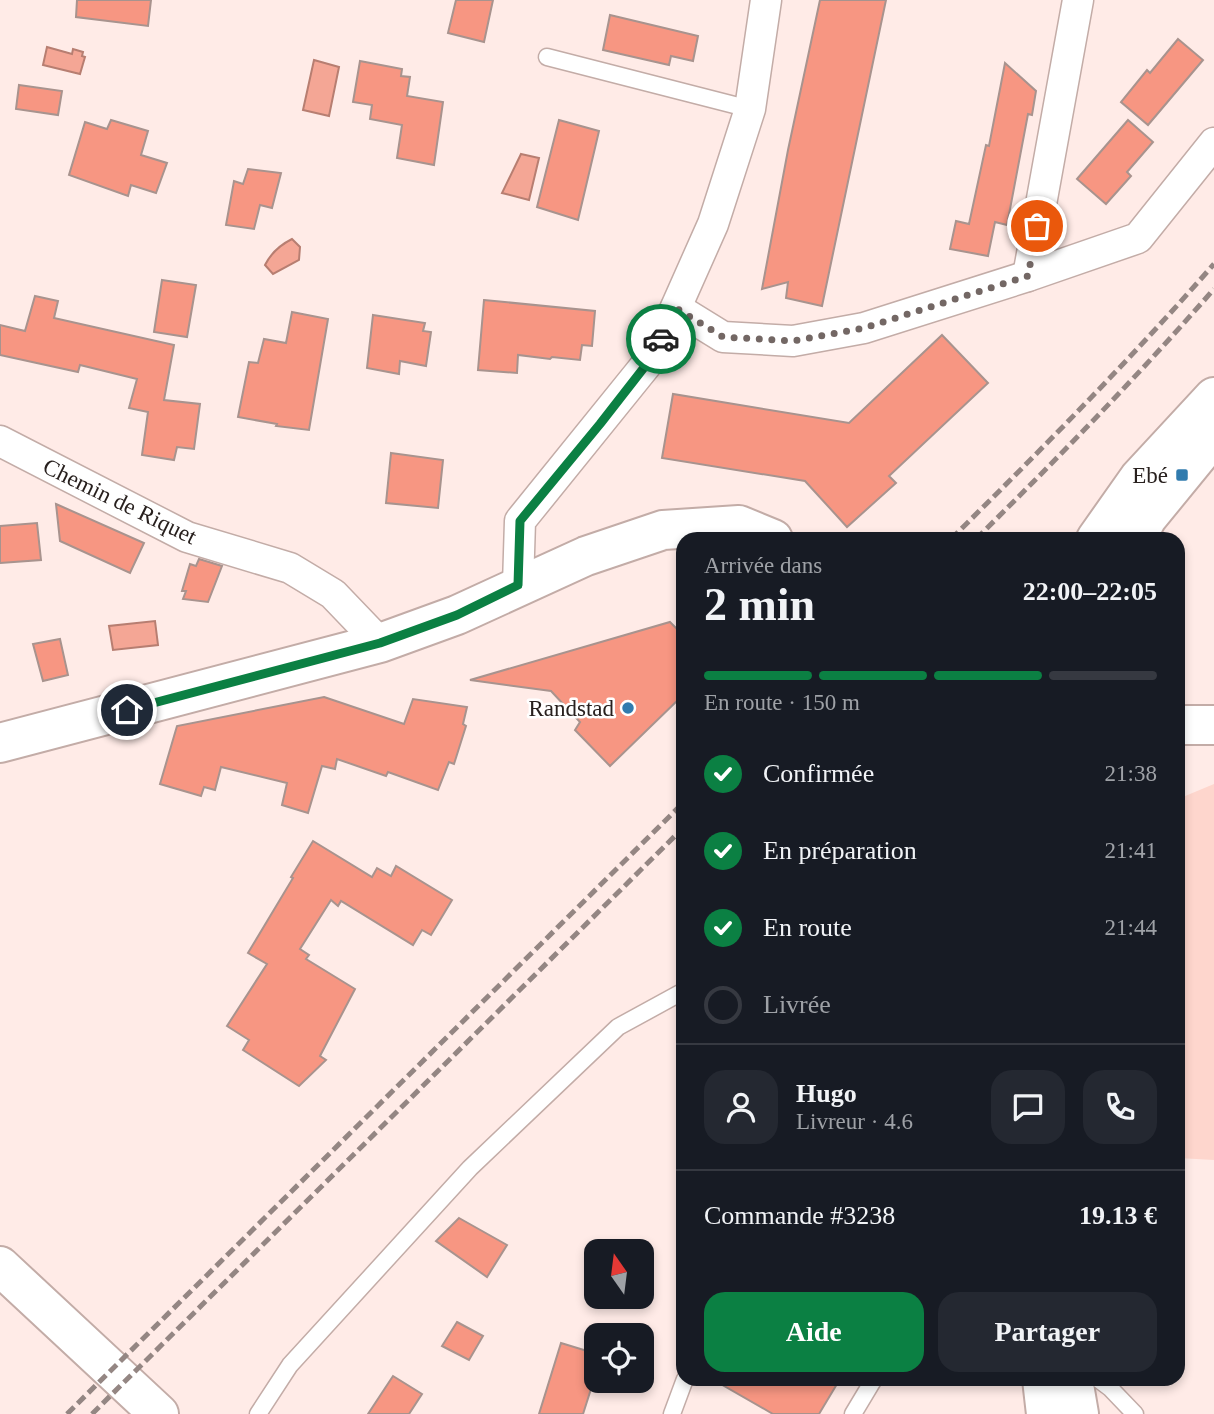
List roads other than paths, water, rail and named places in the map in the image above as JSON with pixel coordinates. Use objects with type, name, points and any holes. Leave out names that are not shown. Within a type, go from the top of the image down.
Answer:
[{"type":"main road","points":[[1101,532],[1139,478],[1214,397]]},
{"type":"main road","points":[[1140,532],[1147,518],[1214,436]]},
{"type":"main road","points":[[0,743],[380,643],[457,615],[586,556],[663,530],[739,525],[756,532]]},
{"type":"main road","points":[[1185,725],[1214,725]]},
{"type":"main road","points":[[0,1266],[159,1414]]},
{"type":"main road","points":[[1043,1386],[1046,1414]]},
{"type":"main road","points":[[1074,1386],[1079,1414]]},
{"type":"street","points":[[518,585],[520,521],[646,365],[676,308],[713,224],[750,109],[766,0]]},
{"type":"street","points":[[1028,276],[1078,0]]},
{"type":"street","points":[[676,308],[723,337],[793,341],[864,328],[1138,238],[1214,144]]},
{"type":"street","name":"Chemin de Riquet","points":[[0,441],[187,537],[290,568],[333,594],[380,643]]},
{"type":"lane","points":[[547,57],[750,109]]},
{"type":"lane","points":[[258,1414],[290,1365],[470,1168],[618,1027],[676,995]]},
{"type":"lane","points":[[672,1414],[682,1386]]},
{"type":"lane","points":[[853,1414],[870,1386]]},
{"type":"lane","points":[[1107,1386],[1135,1414]]},
{"type":"railway","points":[[958,532],[1085,404],[1214,264]]},
{"type":"railway","points":[[983,532],[1097,416],[1214,289]]},
{"type":"railway","points":[[67,1414],[676,810]]},
{"type":"railway","points":[[92,1414],[676,835]]},
{"type":"place","name":"Ebé","points":[[1182,475]]},
{"type":"place","name":"Randstad","points":[[628,708]]}]
